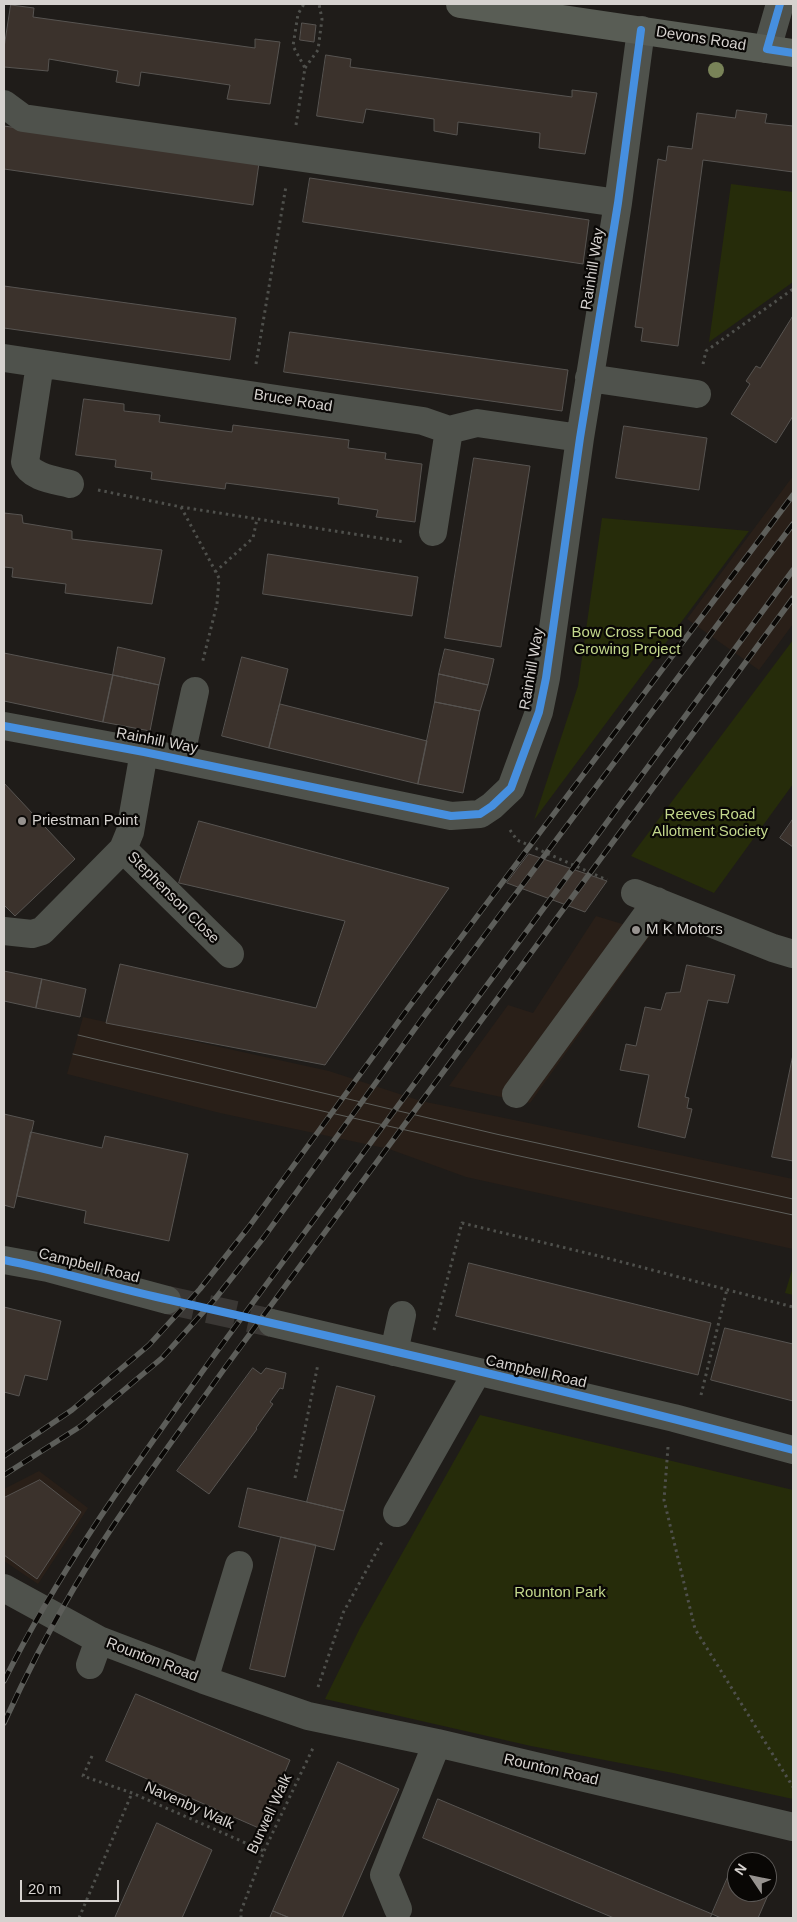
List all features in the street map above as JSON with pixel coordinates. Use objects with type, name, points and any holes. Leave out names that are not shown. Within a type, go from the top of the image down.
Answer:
[{"type":"main road","name":"Devons Road","points":[[460,4],[793,53]]},
{"type":"street","points":[[767,49],[780,4]]},
{"type":"street","name":"Rainhill Way","points":[[4,726],[180,759],[451,816],[480,814],[512,788],[539,712],[546,678],[589,378],[618,203],[641,30]]},
{"type":"street","points":[[4,104],[23,118],[618,203]]},
{"type":"street","name":"Bruce Road","points":[[4,358],[424,421],[449,430]]},
{"type":"street","points":[[40,364],[25,462],[33,473],[70,484]]},
{"type":"street","points":[[589,378],[697,394]]},
{"type":"street","points":[[433,532],[449,430],[477,423],[580,438]]},
{"type":"street","points":[[180,759],[196,691]]},
{"type":"street","name":"Stephenson Close","points":[[144,752],[130,832],[123,849],[230,954]]},
{"type":"street","points":[[4,931],[32,934],[42,931],[123,849]]},
{"type":"street","points":[[516,1094],[646,897],[773,948],[793,954]]},
{"type":"street","name":"Campbell Road","points":[[4,1260],[48,1268],[167,1300]]},
{"type":"street","points":[[394,1352],[402,1315]]},
{"type":"street","name":"Campbell Road","points":[[272,1323],[684,1421],[793,1450]]},
{"type":"street","name":"Campbell Road","points":[[397,1513],[478,1372]]},
{"type":"street","points":[[204,1680],[239,1565]]},
{"type":"street","name":"Rounton Road","points":[[4,1588],[99,1640],[204,1680],[317,1718],[437,1743],[793,1827]]},
{"type":"street","points":[[90,1665],[99,1640]]},
{"type":"street","points":[[398,1909],[384,1875],[437,1743]]},
{"type":"path","points":[[304,4],[298,14],[293,46],[305,68]]},
{"type":"path","points":[[251,395],[305,68],[318,50],[322,19],[318,4]]},
{"type":"path","points":[[697,394],[706,351],[793,289]]},
{"type":"path","points":[[70,484],[181,507],[430,546],[433,532]]},
{"type":"path","points":[[181,507],[219,578],[217,604],[196,691]]},
{"type":"path","points":[[215,572],[253,538],[257,519]]},
{"type":"path","points":[[507,827],[517,840],[646,897]]},
{"type":"path","points":[[426,1359],[462,1223],[599,1256],[793,1307]]},
{"type":"path","points":[[728,1289],[684,1421],[666,1459],[664,1500],[695,1629],[793,1787]]},
{"type":"path","points":[[295,1478],[324,1334]]},
{"type":"path","points":[[317,1718],[343,1613],[397,1513]]},
{"type":"shaded area","points":[[793,476],[793,624],[759,670],[687,619]]},
{"type":"shaded area","points":[[596,916],[652,933],[530,1103],[449,1086],[508,1005],[533,1013]]},
{"type":"shaded area","points":[[83,1017],[329,1071],[421,1101],[793,1179],[793,1249],[466,1177],[389,1149],[220,1113],[67,1074]]},
{"type":"shaded area","points":[[39,1471],[88,1508],[38,1584],[4,1561],[4,1489]]},
{"type":"green space","points":[[731,184],[793,192],[793,282],[709,342]]},
{"type":"green space","name":"Bow Cross Food Growing Project","points":[[602,518],[749,531],[534,820],[578,686]]},
{"type":"green space","name":"Reeves Road Allotment Society","points":[[793,640],[793,784],[714,893],[631,856]]},
{"type":"green space","points":[[793,1267],[793,1295],[785,1293]]},
{"type":"green space","name":"Rounton Park","points":[[480,1415],[793,1490],[793,1799],[673,1773],[531,1746],[325,1699],[360,1628]]},
{"type":"building","points":[[11,5],[34,8],[33,17],[255,48],[255,39],[280,42],[270,104],[227,99],[230,85],[141,72],[139,86],[116,82],[118,71],[49,59],[48,71],[4,67],[4,48]]},
{"type":"building","points":[[302,23],[316,25],[314,42],[300,40]]},
{"type":"building","points":[[326,55],[351,59],[350,67],[572,97],[572,90],[597,93],[585,154],[539,148],[540,133],[458,122],[457,135],[434,131],[434,119],[366,109],[363,123],[317,116]]},
{"type":"building","points":[[737,110],[767,114],[765,123],[793,126],[793,172],[703,160],[678,346],[641,341],[643,328],[635,327],[658,159],[666,161],[668,146],[692,149],[697,113],[735,118]]},
{"type":"building","points":[[4,126],[259,163],[253,205],[4,169]]},
{"type":"building","points":[[310,178],[589,220],[583,264],[303,222]]},
{"type":"building","points":[[4,286],[236,318],[230,360],[4,328]]},
{"type":"building","points":[[793,316],[793,416],[776,443],[731,414],[750,384],[746,381],[756,366],[760,368]]},
{"type":"building","points":[[290,332],[568,370],[562,411],[284,372]]},
{"type":"building","points":[[84,399],[124,404],[124,411],[160,415],[159,422],[232,432],[233,425],[349,440],[348,448],[386,453],[385,459],[422,464],[415,522],[376,517],[378,510],[338,504],[339,498],[226,483],[225,489],[151,479],[152,472],[115,467],[116,460],[76,455]]},
{"type":"building","points":[[624,426],[707,438],[699,490],[616,478]]},
{"type":"building","points":[[474,458],[530,466],[501,647],[445,638]]},
{"type":"building","points":[[4,513],[22,515],[23,523],[72,531],[72,539],[162,550],[152,604],[65,593],[66,584],[12,577],[13,568],[4,567]]},
{"type":"building","points":[[268,554],[418,577],[412,616],[263,594]]},
{"type":"building","points":[[118,647],[165,658],[159,685],[113,675]]},
{"type":"building","points":[[445,649],[494,659],[488,685],[439,674]]},
{"type":"building","points":[[4,653],[113,675],[103,722],[4,701]]},
{"type":"building","points":[[242,657],[288,669],[269,748],[222,736]]},
{"type":"building","points":[[439,674],[488,685],[480,711],[435,702]]},
{"type":"building","points":[[113,675],[159,685],[150,731],[103,722]]},
{"type":"building","points":[[435,702],[480,711],[463,793],[418,784]]},
{"type":"building","points":[[280,704],[427,741],[418,784],[269,748]]},
{"type":"building","name":"Priestman Point","points":[[4,783],[75,859],[15,916],[4,905]]},
{"type":"building","points":[[793,819],[793,847],[780,838]]},
{"type":"building","points":[[199,821],[449,888],[325,1065],[106,1023],[120,964],[316,1008],[345,921],[179,883]]},
{"type":"building","points":[[529,854],[607,881],[585,912],[507,883]]},
{"type":"building","points":[[687,965],[735,975],[728,1003],[708,1000],[685,1097],[689,1098],[687,1108],[692,1109],[685,1138],[638,1127],[649,1075],[620,1070],[626,1044],[636,1046],[645,1007],[661,1010],[666,993],[680,992]]},
{"type":"building","points":[[4,971],[42,979],[36,1008],[4,1001]]},
{"type":"building","points":[[42,979],[86,989],[80,1017],[36,1008]]},
{"type":"building","points":[[793,1055],[793,1161],[772,1157]]},
{"type":"building","points":[[4,1114],[34,1121],[14,1208],[4,1205]]},
{"type":"building","points":[[31,1132],[102,1148],[105,1136],[188,1154],[169,1241],[84,1223],[86,1211],[17,1196]]},
{"type":"building","points":[[469,1263],[711,1323],[698,1375],[456,1316]]},
{"type":"building","points":[[4,1307],[61,1321],[47,1380],[25,1375],[19,1396],[4,1392]]},
{"type":"building","points":[[725,1328],[793,1344],[793,1401],[711,1380]]},
{"type":"building","points":[[253,1368],[261,1374],[266,1368],[286,1373],[283,1389],[280,1388],[270,1402],[273,1404],[257,1429],[209,1494],[177,1471]]},
{"type":"building","points":[[337,1386],[375,1396],[344,1511],[307,1502]]},
{"type":"building","points":[[40,1480],[81,1512],[37,1579],[4,1555],[4,1498]]},
{"type":"building","points":[[248,1488],[344,1511],[334,1550],[239,1527]]},
{"type":"building","points":[[281,1537],[316,1545],[285,1677],[250,1669]]},
{"type":"building","points":[[136,1694],[290,1760],[261,1829],[106,1761]]},
{"type":"building","points":[[338,1762],[399,1789],[342,1918],[290,1918],[273,1911]]},
{"type":"building","points":[[438,1799],[712,1914],[710,1918],[614,1918],[423,1838]]},
{"type":"building","points":[[157,1823],[212,1850],[182,1918],[115,1918]]},
{"type":"building","points":[[727,1879],[727,1902],[765,1902],[758,1918],[721,1918],[712,1914]]},
{"type":"building","points":[[273,1911],[290,1918],[270,1918]]},
{"type":"tunnel","points":[[167,1300],[272,1323]]},
{"type":"tram line","points":[[78,1035],[496,1134],[793,1199]]},
{"type":"tram line","points":[[73,1054],[515,1155],[793,1215]]},
{"type":"railway","points":[[4,1456],[72,1410],[149,1345],[200,1289],[248,1228],[409,1007],[793,495]]},
{"type":"railway","points":[[4,1475],[81,1426],[162,1358],[215,1299],[264,1237],[422,1019],[793,524]]},
{"type":"railway","points":[[4,1681],[51,1595],[76,1554],[158,1433],[793,570]]},
{"type":"railway","points":[[4,1723],[64,1605],[110,1531],[148,1475],[227,1365],[793,598]]},
{"type":"cycle path","points":[[780,4],[767,49],[793,53]]},
{"type":"cycle path","points":[[4,726],[144,752],[451,816],[480,814],[492,806],[511,788],[539,712],[546,678],[580,438],[618,203],[641,30]]},
{"type":"cycle path","points":[[4,1260],[560,1391],[793,1450]]},
{"type":"place","name":"Priestman Point","points":[[22,821]]},
{"type":"place","name":"M K Motors","points":[[636,930]]}]
